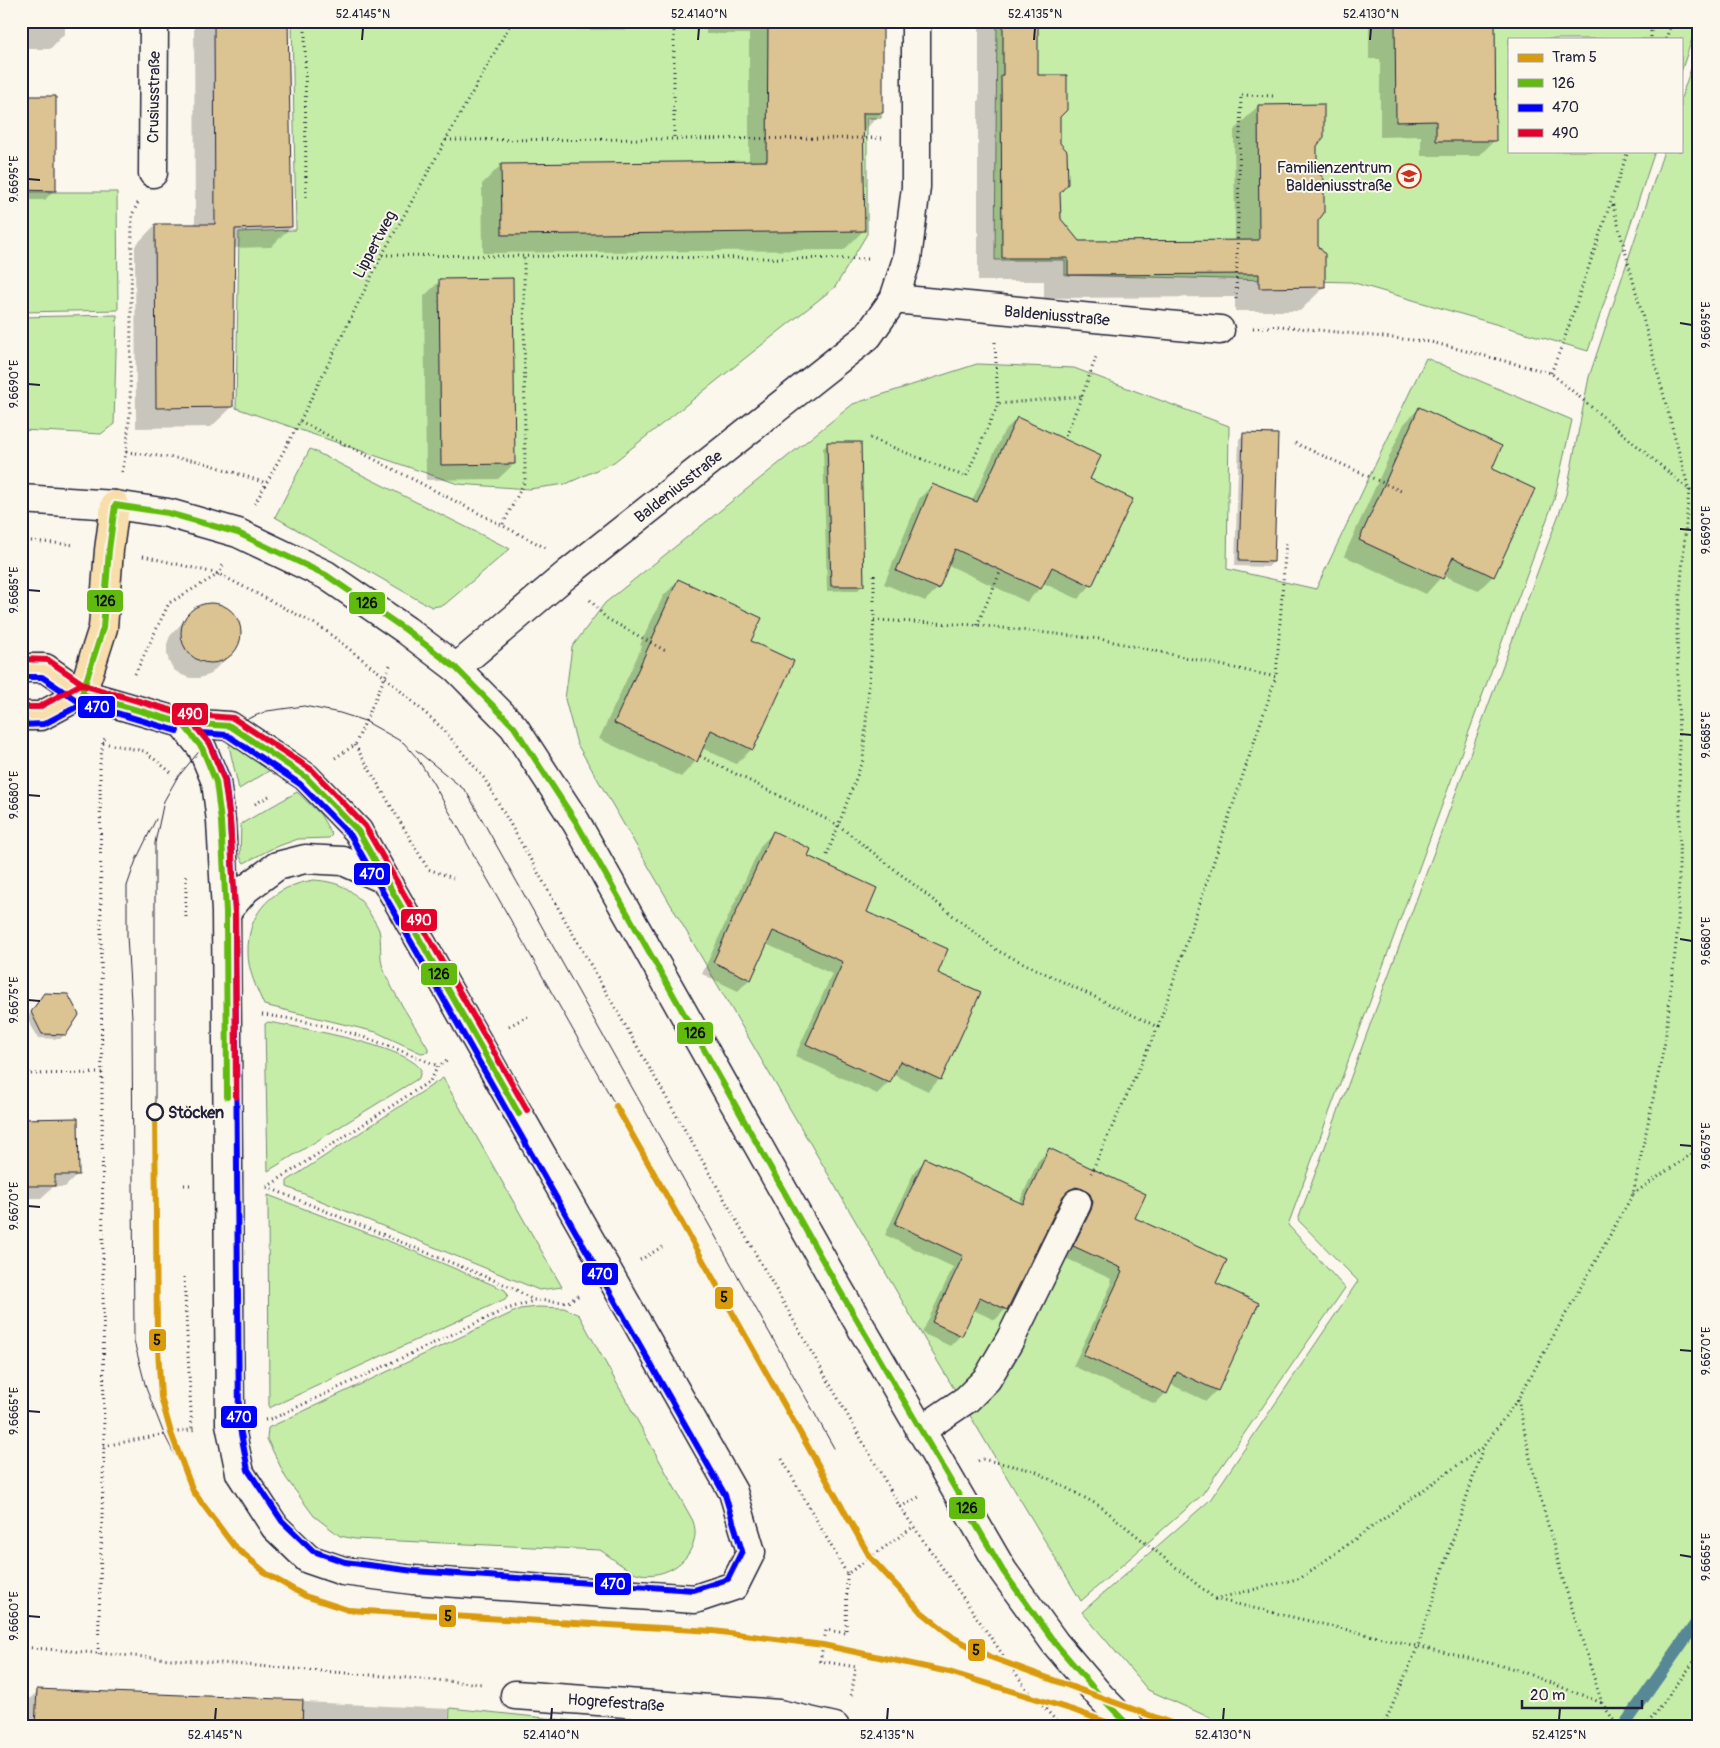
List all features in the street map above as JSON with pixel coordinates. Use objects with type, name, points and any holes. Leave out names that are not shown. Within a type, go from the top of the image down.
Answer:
[{"type":"main road","points":[[21,716],[41,716],[82,694],[103,628],[109,550],[115,505]]},
{"type":"main road","points":[[21,668],[45,668],[82,694]]},
{"type":"street","name":"Crusiusstraße","points":[[152,173],[154,21]]},
{"type":"street","name":"Baldeniusstraße","points":[[456,668],[567,574],[868,336],[894,299],[907,259],[916,187],[916,21]]},
{"type":"street","name":"Baldeniusstraße","points":[[894,299],[1110,320],[1228,329]]},
{"type":"street","points":[[21,499],[115,505],[168,513],[238,533],[326,575],[406,630],[456,668],[514,727],[576,822],[920,1431],[1003,1570],[1055,1643],[1100,1697],[1130,1727]]},
{"type":"street","points":[[82,694],[182,723],[230,726],[306,777],[358,831],[733,1492],[751,1552],[734,1586],[695,1599],[413,1580],[342,1571],[308,1559],[275,1527],[240,1473],[230,1424],[226,912],[221,821],[216,782],[202,748],[182,723]]},
{"type":"street","points":[[226,912],[246,889],[277,866],[305,859],[343,862],[386,880]]},
{"type":"street","points":[[920,1431],[967,1399],[987,1379],[1011,1338],[1077,1203]]},
{"type":"street","name":"Hogrefestraße","points":[[515,1696],[779,1714],[835,1727]]},
{"type":"path","points":[[305,21],[306,198]]},
{"type":"path","name":"Lippertweg","points":[[152,173],[132,215],[130,411],[126,452],[199,461],[266,483],[300,421],[382,255],[512,21]]},
{"type":"path","points":[[674,21],[674,139]]},
{"type":"path","points":[[1651,21],[1651,38]]},
{"type":"path","points":[[1666,38],[1672,21]]},
{"type":"path","points":[[1276,96],[1241,95],[1228,329],[1280,326],[1431,342],[1552,373],[1699,498]]},
{"type":"path","points":[[446,140],[916,138]]},
{"type":"path","points":[[1552,373],[1628,152]]},
{"type":"path","points":[[1383,1727],[1418,1646],[1483,1447],[1518,1399],[1633,1194],[1665,1042],[1678,926],[1680,810],[1677,627],[1689,490],[1612,202]]},
{"type":"path","points":[[382,255],[907,259]]},
{"type":"path","points":[[503,524],[525,481],[524,256]]},
{"type":"path","points":[[870,438],[966,477],[998,404],[993,308]]},
{"type":"path","points":[[1064,439],[1110,320]]},
{"type":"path","points":[[998,404],[1082,396]]},
{"type":"path","points":[[300,421],[544,546],[606,618],[666,651]]},
{"type":"path","points":[[1296,443],[1401,491]]},
{"type":"path","points":[[21,540],[52,542],[109,550],[219,574],[321,627],[385,677],[443,729],[484,778],[900,1507],[1026,1688],[1062,1727]]},
{"type":"path","points":[[1077,1203],[1158,1027],[1276,677],[1286,541]]},
{"type":"path","points":[[977,625],[1001,570]]},
{"type":"path","points":[[98,1654],[104,1446],[100,764],[103,743],[169,603],[219,574]]},
{"type":"path","points":[[827,855],[864,760],[874,620],[874,575]]},
{"type":"path","points":[[874,620],[977,625],[1100,640],[1276,677]]},
{"type":"path","points":[[406,630],[355,746],[428,869],[453,878]]},
{"type":"path","points":[[103,743],[144,751],[177,778]]},
{"type":"path","points":[[700,756],[838,825],[998,951],[1158,1027]]},
{"type":"path","points":[[226,1011],[268,1015],[324,1025],[393,1046],[438,1066]]},
{"type":"path","points":[[267,1187],[430,1082],[438,1066],[478,1043]]},
{"type":"path","points":[[21,1074],[102,1073]]},
{"type":"path","points":[[1633,1194],[1699,1150]]},
{"type":"path","points":[[227,1186],[267,1187],[513,1288],[534,1300]]},
{"type":"path","points":[[184,1277],[192,1430]]},
{"type":"path","points":[[104,1446],[171,1432],[274,1418],[504,1310],[534,1300],[568,1302],[611,1277]]},
{"type":"path","points":[[1518,1399],[1531,1463],[1564,1583],[1602,1703],[1618,1725]]},
{"type":"path","points":[[1214,1599],[1301,1578],[1483,1447]]},
{"type":"path","points":[[782,1459],[847,1574],[846,1633],[826,1630],[820,1661],[856,1667],[850,1701]]},
{"type":"path","points":[[950,1480],[982,1459],[1035,1471],[1100,1506],[1214,1599],[1515,1669],[1602,1703]]},
{"type":"path","points":[[847,1574],[913,1527]]},
{"type":"path","points":[[21,1647],[482,1684],[515,1696]]},
{"type":"path","points":[[1646,1727],[1699,1655]]},
{"type":"green space","points":[[292,21],[881,21],[881,118],[867,118],[867,234],[835,287],[614,462],[566,484],[529,489],[458,484],[236,408],[239,232],[296,230]]},
{"type":"green space","points":[[997,21],[1698,21],[1682,69],[1682,38],[1508,38],[1508,152],[1655,152],[1588,351],[1351,282],[1065,275],[1065,260],[995,260]]},
{"type":"green space","points":[[1699,45],[1699,1727],[1231,1727],[1148,1690],[1082,1612],[1210,1500],[1358,1281],[1298,1220],[1566,495],[1589,377],[1664,152],[1682,152],[1682,95]]},
{"type":"green space","points":[[21,192],[117,192],[118,310],[21,312]]},
{"type":"green space","points":[[117,315],[114,424],[101,434],[21,430],[21,317]]},
{"type":"green space","points":[[1426,358],[1572,420],[1554,500],[1288,1225],[1345,1288],[1201,1496],[1081,1601],[929,1347],[577,744],[565,699],[572,647],[605,603],[853,404],[977,364],[1074,368],[1229,426],[1227,569],[1316,589]]},
{"type":"green space","points":[[310,449],[510,549],[444,605],[432,607],[420,601],[275,517]]},
{"type":"green space","points":[[232,742],[272,769],[239,789],[229,746]]},
{"type":"green space","points":[[297,792],[320,814],[332,835],[329,838],[298,839],[273,848],[244,863],[240,857],[241,824]]},
{"type":"green space","points":[[314,880],[340,885],[353,893],[365,906],[379,930],[382,963],[387,978],[428,1048],[428,1052],[421,1053],[376,1032],[264,1005],[253,980],[248,960],[252,924],[266,903],[276,894],[300,883]]},
{"type":"green space","points":[[268,1022],[350,1039],[396,1053],[412,1061],[421,1070],[419,1078],[268,1171],[265,1024]]},
{"type":"green space","points":[[443,1078],[562,1287],[539,1290],[287,1187],[287,1181]]},
{"type":"green space","points":[[268,1195],[404,1247],[505,1290],[508,1295],[505,1299],[269,1408]]},
{"type":"green space","points":[[538,1307],[564,1308],[579,1315],[693,1521],[695,1530],[694,1540],[687,1556],[681,1562],[674,1568],[649,1575],[635,1573],[600,1550],[355,1539],[340,1536],[314,1516],[286,1478],[267,1439],[268,1428],[520,1309]]},
{"type":"green space","points":[[450,1708],[632,1727],[449,1727]]},
{"type":"building","points":[[214,21],[288,21],[292,227],[235,229],[233,407],[156,408],[155,224],[215,224]]},
{"type":"building","points":[[768,21],[883,21],[883,113],[863,113],[865,231],[502,235],[501,164],[767,161]]},
{"type":"building","points":[[1003,21],[1038,21],[1038,75],[1067,75],[1067,110],[1060,117],[1060,143],[1067,151],[1068,184],[1060,193],[1061,219],[1079,241],[1259,240],[1258,105],[1324,104],[1324,137],[1317,146],[1317,171],[1324,179],[1324,213],[1318,221],[1318,246],[1325,254],[1325,287],[1259,288],[1259,274],[1068,275],[1068,258],[1002,258],[1001,75],[1003,75]]},
{"type":"building","points":[[1395,21],[1495,21],[1496,141],[1436,141],[1436,121],[1396,122]]},
{"type":"building","points":[[21,96],[56,96],[56,191],[21,190]]},
{"type":"building","points":[[513,278],[515,464],[441,465],[439,279]]},
{"type":"building","points":[[1419,407],[1502,446],[1492,469],[1535,489],[1494,577],[1453,557],[1443,579],[1359,540]]},
{"type":"building","points":[[1017,417],[1101,456],[1090,479],[1133,499],[1092,586],[1052,567],[1041,589],[955,549],[939,589],[896,571],[932,484],[977,502]]},
{"type":"building","points":[[1243,433],[1278,434],[1274,562],[1239,561]]},
{"type":"building","points":[[827,442],[861,442],[864,586],[831,586]]},
{"type":"building","points":[[678,579],[762,618],[751,641],[794,661],[753,750],[711,730],[697,762],[614,723]]},
{"type":"building","points":[[211,603],[228,608],[236,616],[241,633],[236,650],[228,658],[211,663],[194,658],[186,650],[181,633],[186,616],[194,608]]},
{"type":"building","points":[[773,831],[811,849],[808,856],[877,888],[867,912],[948,949],[938,973],[981,992],[941,1080],[900,1061],[890,1083],[806,1044],[843,962],[773,931],[751,980],[713,962]]},
{"type":"building","points":[[44,993],[68,994],[79,1015],[66,1035],[42,1034],[31,1012]]},
{"type":"building","points":[[78,1118],[79,1175],[55,1175],[55,1186],[21,1186],[21,1119]]},
{"type":"building","points":[[1049,1148],[1146,1194],[1135,1218],[1227,1260],[1216,1283],[1259,1303],[1218,1391],[1177,1372],[1167,1394],[1083,1355],[1122,1272],[1120,1271],[1121,1268],[1073,1246],[1093,1202],[1090,1194],[1076,1187],[1069,1190],[1063,1196],[1007,1310],[980,1297],[962,1336],[932,1322],[963,1256],[895,1224],[925,1158],[1023,1204]]},
{"type":"building","points":[[37,1689],[303,1700],[302,1727],[35,1727]]},
{"type":"waterway","points":[[1623,1727],[1699,1619]]},
{"type":"tram line","points":[[155,1112],[155,843],[164,801],[177,778],[202,748],[230,726],[267,711],[304,706],[340,713],[365,721],[404,743],[417,758],[616,1106]]},
{"type":"tram line","points":[[416,750],[466,791],[834,1448]]},
{"type":"tram line","points":[[156,819],[136,860],[127,886],[127,936],[132,1018],[134,1341],[146,1388],[164,1434],[193,1491]]},
{"type":"tram line","name":"5","points":[[616,1106],[870,1557],[920,1611],[954,1638],[990,1657],[1182,1727]]},
{"type":"tram line","name":"5","points":[[155,1112],[157,1333],[161,1397],[171,1433],[193,1491],[233,1545],[267,1574],[305,1596],[348,1610],[713,1631],[823,1645],[949,1672],[1073,1710],[1120,1727]]},
{"type":"transit line","name":"126","points":[[115,505],[168,513],[238,533],[326,575],[406,630],[456,668],[514,727],[576,822],[836,1284],[1003,1571],[1055,1643],[1101,1697],[1130,1727]]},
{"type":"transit line","name":"126","points":[[82,694],[103,628],[109,550],[115,505]]},
{"type":"transit line","name":"490","points":[[21,659],[48,660],[86,686],[184,714],[233,718],[312,770],[365,826],[527,1110]]},
{"type":"transit line","name":"470","points":[[21,677],[42,677],[79,702],[177,731]]},
{"type":"transit line","name":"490","points":[[21,707],[39,707],[78,686],[84,685],[187,716],[209,743],[224,779],[230,821],[235,912],[236,1097]]},
{"type":"transit line","name":"126","points":[[82,694],[182,723],[230,726],[306,777],[358,831],[519,1114]]},
{"type":"transit line","name":"470","points":[[21,725],[44,724],[86,702]]},
{"type":"transit line","name":"126","points":[[149,714],[182,723],[202,748],[216,782],[221,821],[226,912],[227,1097]]},
{"type":"transit line","name":"470","points":[[201,733],[227,735],[300,784],[351,836],[725,1495],[742,1551],[728,1579],[694,1590],[414,1571],[345,1562],[313,1551],[282,1521],[248,1470],[239,1423],[235,912],[230,821],[225,780],[210,744],[201,733]]},
{"type":"place","name":"Familienzentrum Baldeniusstraße","points":[[1409,176]]},
{"type":"place","name":"Stöcken","points":[[155,1112]]}]
